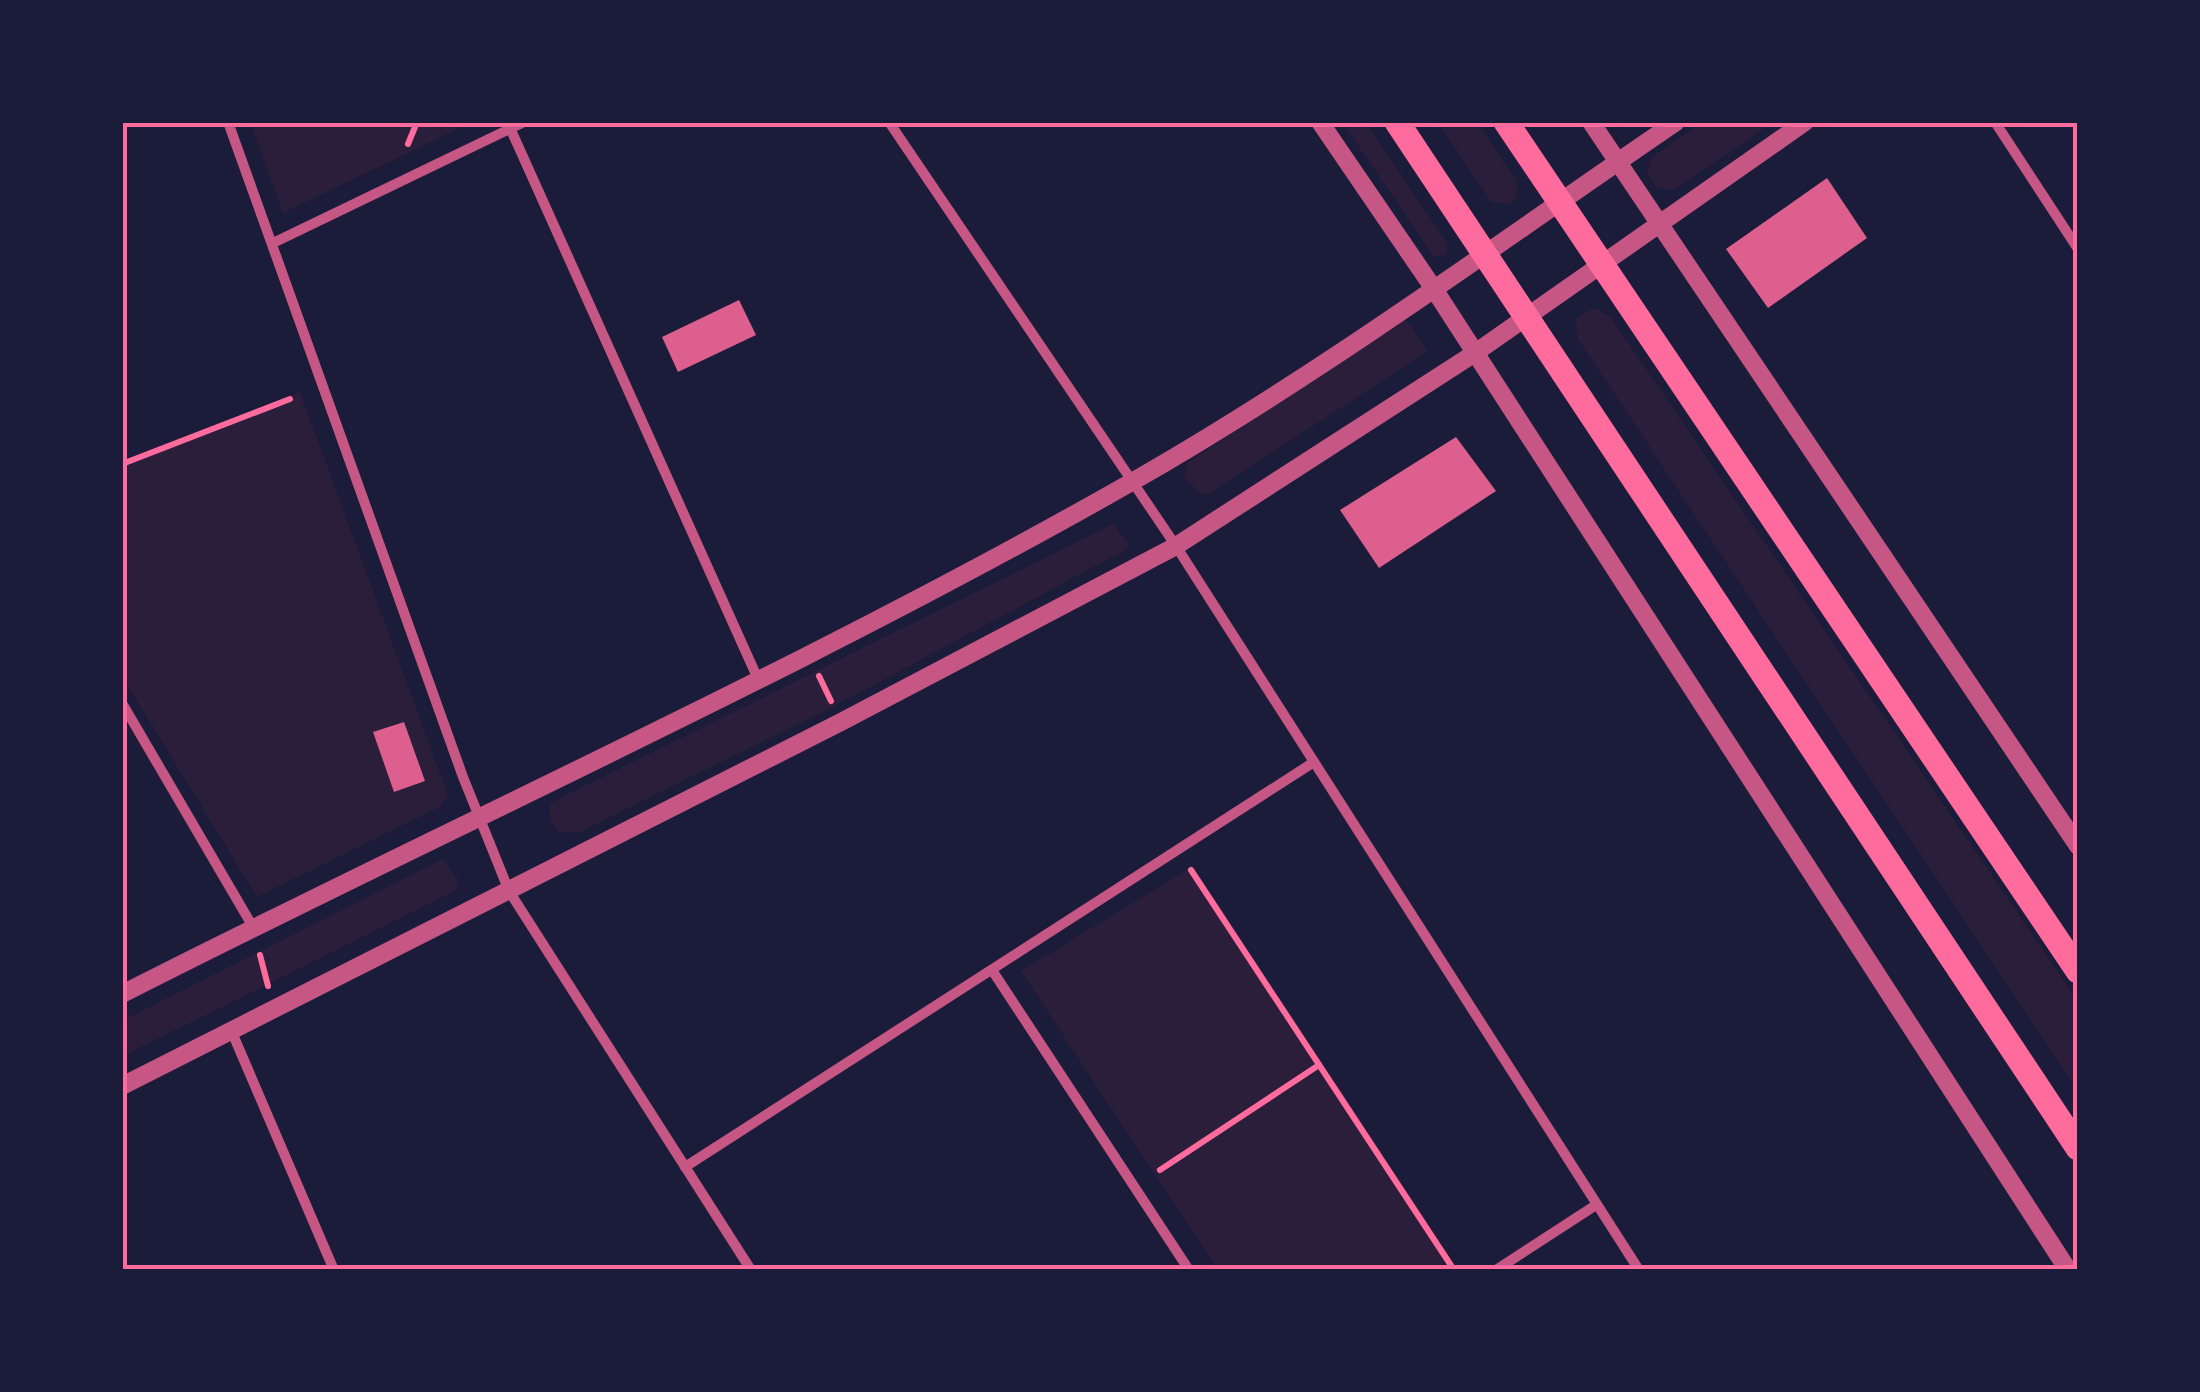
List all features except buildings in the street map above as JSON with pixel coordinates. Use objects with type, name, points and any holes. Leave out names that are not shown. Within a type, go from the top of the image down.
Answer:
[{"type":"main road","points":[[1397,122],[2078,1148]]},
{"type":"main road","points":[[1506,122],[2078,971]]},
{"type":"street","points":[[228,122],[477,816],[509,891],[750,1270]]},
{"type":"street","points":[[273,243],[524,122]]},
{"type":"street","points":[[889,122],[1176,546],[1639,1270]]},
{"type":"street","points":[[1320,122],[1475,353],[2063,1268]]},
{"type":"street","points":[[1591,122],[2078,846]]},
{"type":"street","points":[[122,994],[758,679],[1132,482],[1434,290],[1676,122]]},
{"type":"street","points":[[122,1086],[841,722],[1176,546],[1475,353],[1804,122]]},
{"type":"street","points":[[1995,122],[2078,249]]},
{"type":"street","points":[[512,130],[758,679]]},
{"type":"street","points":[[122,703],[254,927]]},
{"type":"street","points":[[684,1166],[1314,762]]},
{"type":"street","points":[[992,970],[1189,1270]]},
{"type":"street","points":[[231,1030],[334,1270]]},
{"type":"street","points":[[1496,1270],[1596,1204]]},
{"type":"path","points":[[408,144],[417,122]]},
{"type":"path","points":[[122,464],[290,399]]},
{"type":"path","points":[[808,653],[841,722]]},
{"type":"path","points":[[1192,872],[1454,1270]]},
{"type":"path","points":[[254,927],[274,1007]]},
{"type":"path","points":[[1160,1170],[1319,1065]]},
{"type":"shaded area","points":[[250,122],[470,123],[283,213]]},
{"type":"shaded area","points":[[1343,123],[1366,123],[1448,244],[1446,255],[1433,256]]},
{"type":"shaded area","points":[[1438,123],[1477,123],[1516,180],[1517,198],[1509,205],[1491,201]]},
{"type":"shaded area","points":[[1702,123],[1772,123],[1673,190],[1657,188],[1647,173],[1652,157]]},
{"type":"shaded area","points":[[1593,308],[1610,316],[2077,1000],[2077,1090],[1578,339],[1576,319]]},
{"type":"shaded area","points":[[1406,320],[1428,351],[1208,494],[1199,493],[1185,479],[1187,463]]},
{"type":"shaded area","points":[[300,392],[448,795],[438,808],[257,897],[123,678],[123,460]]},
{"type":"shaded area","points":[[1113,524],[1129,544],[1127,549],[831,708],[578,833],[558,832],[550,821],[550,804],[560,798]]},
{"type":"shaded area","points":[[443,859],[459,881],[455,891],[123,1056],[123,1020]]},
{"type":"shaded area","points":[[1193,866],[1451,1258],[1433,1270],[1217,1269],[1021,971]]}]
